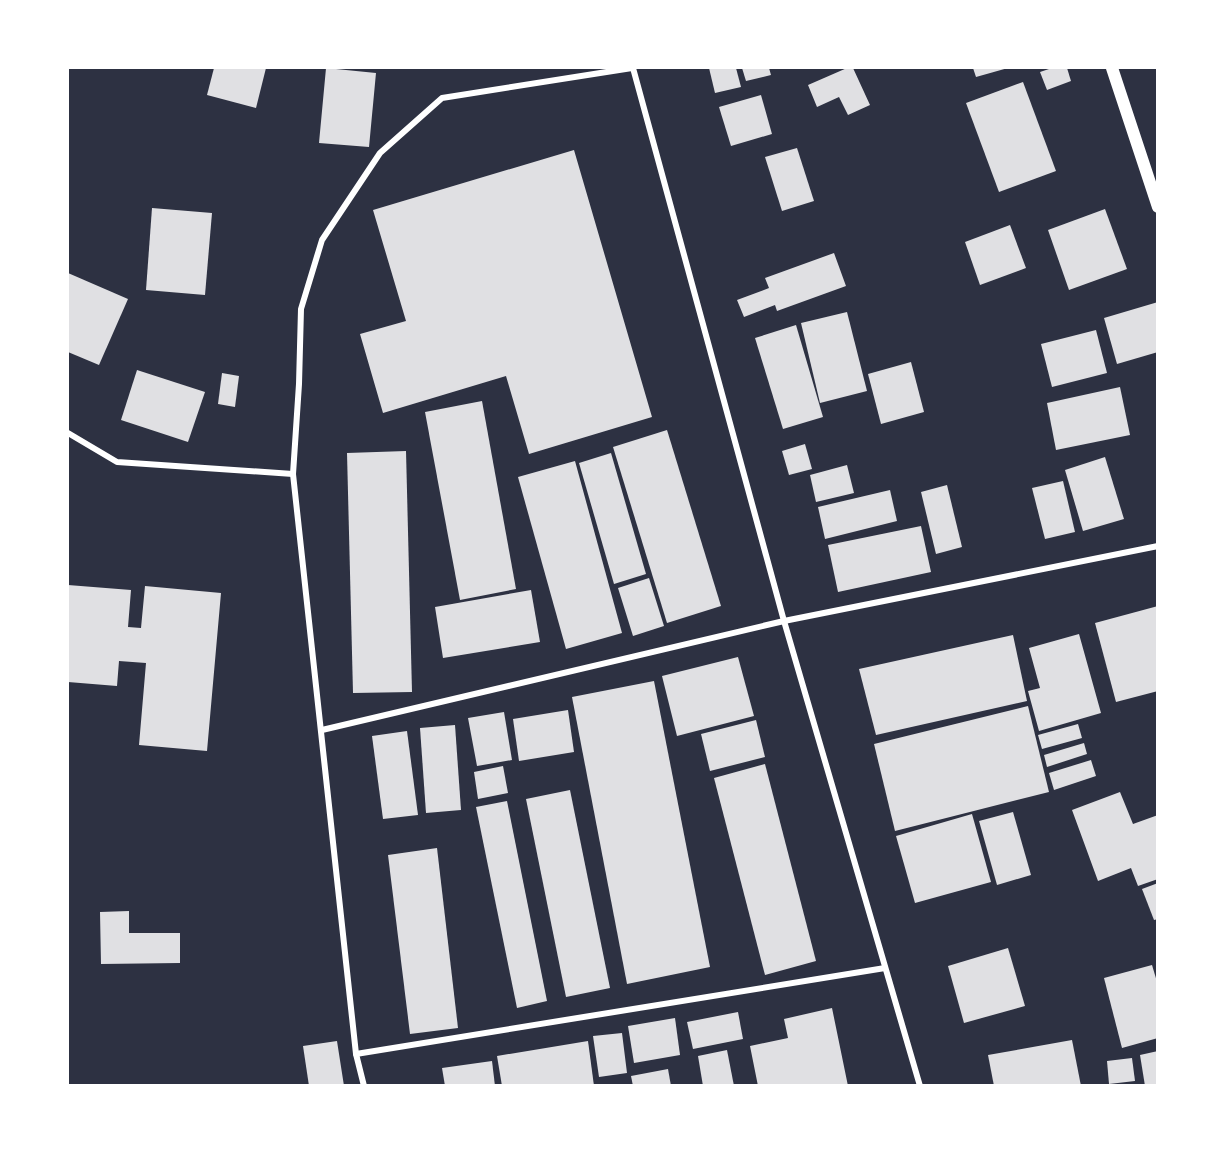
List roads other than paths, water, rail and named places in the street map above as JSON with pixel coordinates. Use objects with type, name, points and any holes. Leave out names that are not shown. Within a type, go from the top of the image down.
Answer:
[{"type":"main road","points":[[1112,68],[1158,207]]},
{"type":"street","points":[[364,1086],[356,1054],[292,474],[299,384],[301,309],[322,240],[380,153],[442,98],[632,68],[784,621],[920,1086]]},
{"type":"street","points":[[68,433],[117,462],[292,474]]},
{"type":"street","points":[[322,730],[784,621],[1158,546]]},
{"type":"street","points":[[356,1054],[885,968]]}]
